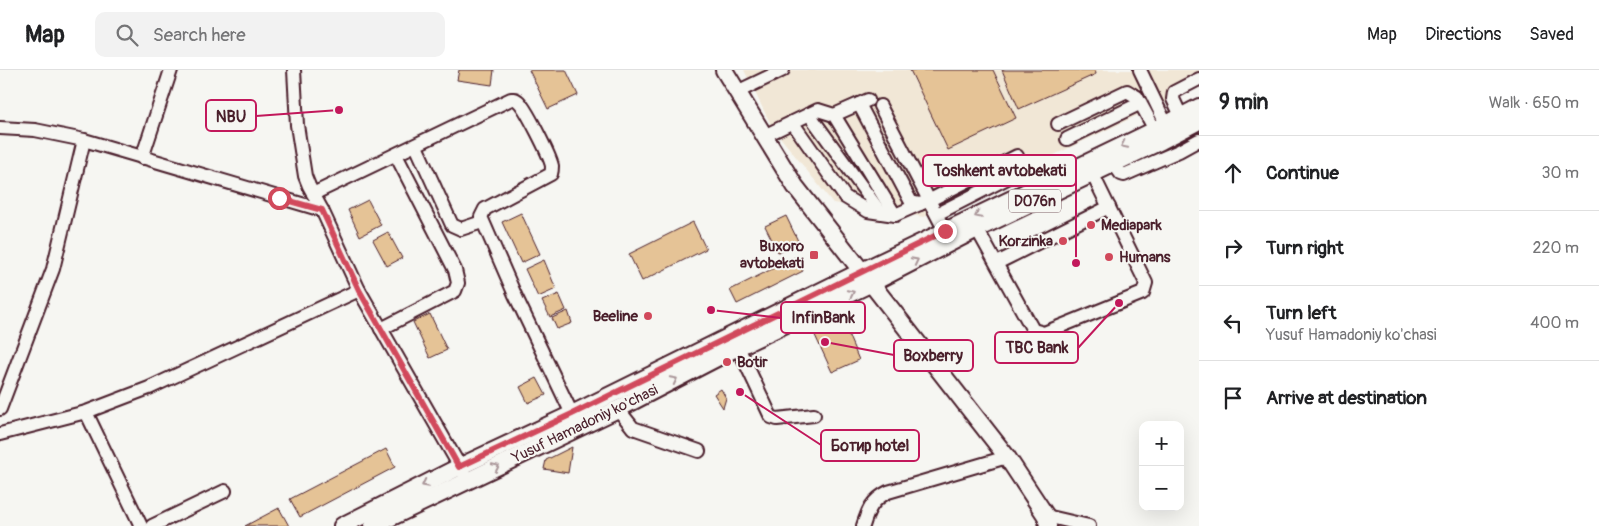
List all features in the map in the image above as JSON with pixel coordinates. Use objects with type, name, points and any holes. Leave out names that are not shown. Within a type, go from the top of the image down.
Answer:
[{"type":"main road","points":[[729,72],[736,92],[796,186],[1007,457],[1047,521]]},
{"type":"main road","name":"Yusuf Hamadoniy ko'chasi","points":[[342,526],[618,409],[867,277],[945,231],[1164,130],[1189,121],[1199,107]]},
{"type":"main road","name":"Yusuf Hamadoniy ko'chasi","points":[[373,526],[399,519],[463,474],[572,414],[867,277],[977,229],[1114,164],[1164,130]]},
{"type":"street","points":[[142,158],[171,70]]},
{"type":"street","points":[[294,70],[297,125],[305,176],[359,290],[463,474]]},
{"type":"street","points":[[736,92],[783,70]]},
{"type":"street","points":[[1140,70],[1164,130]]},
{"type":"street","points":[[1114,164],[1121,174],[1124,175],[1197,145],[1189,121],[1173,100],[1174,92],[1199,79]]},
{"type":"street","points":[[1058,124],[1127,90],[1137,97],[1179,151]]},
{"type":"street","points":[[313,194],[511,100],[515,99],[520,102],[550,161],[552,171],[548,176],[485,209],[482,214],[482,222],[572,414]]},
{"type":"street","points":[[834,115],[863,102],[911,202],[925,202]]},
{"type":"street","points":[[1067,139],[1141,103]]},
{"type":"street","points":[[880,106],[925,202],[937,214],[945,231]]},
{"type":"street","points":[[764,136],[818,110],[834,115],[895,215]]},
{"type":"street","points":[[809,114],[880,212]]},
{"type":"street","points":[[792,122],[845,197],[868,210],[895,215],[1017,156]]},
{"type":"street","points":[[0,128],[35,130],[84,140],[322,210]]},
{"type":"street","points":[[0,409],[53,269],[84,140]]},
{"type":"street","points":[[416,146],[452,225],[461,229],[482,222]]},
{"type":"street","points":[[381,329],[455,291],[458,283],[455,270],[396,155]]},
{"type":"street","points":[[937,214],[1024,169]]},
{"type":"street","points":[[977,229],[1034,330],[1044,333],[1142,293],[1146,283],[1092,173]]},
{"type":"street","points":[[997,263],[1109,207]]},
{"type":"street","points":[[0,434],[86,412],[150,388],[359,290]]},
{"type":"street","points":[[738,347],[771,418],[814,415]]},
{"type":"street","points":[[618,409],[633,428],[699,451]]},
{"type":"street","points":[[86,412],[141,526]]},
{"type":"street","points":[[863,526],[873,502],[888,492],[1007,457]]},
{"type":"street","points":[[152,526],[225,491]]},
{"type":"street","points":[[1047,521],[1089,526]]},
{"type":"shaded area","points":[[744,70],[1199,70],[1199,86],[924,217],[833,203],[772,127]]},
{"type":"building","points":[[459,70],[494,70],[492,85],[457,80]]},
{"type":"building","points":[[529,70],[566,70],[578,95],[548,109]]},
{"type":"building","points":[[910,70],[993,70],[1016,118],[948,150]]},
{"type":"building","points":[[1002,70],[1095,70],[1096,74],[1019,109]]},
{"type":"building","points":[[368,200],[381,225],[360,236],[348,210]]},
{"type":"building","points":[[521,213],[540,254],[521,263],[502,222]]},
{"type":"building","points":[[786,216],[799,243],[778,252],[765,226]]},
{"type":"building","points":[[693,222],[706,249],[642,281],[629,254]]},
{"type":"building","points":[[388,232],[402,258],[387,266],[373,240]]},
{"type":"building","points":[[796,257],[803,271],[737,304],[730,290]]},
{"type":"building","points":[[544,260],[556,289],[538,297],[525,269]]},
{"type":"building","points":[[559,294],[566,310],[550,317],[542,301]]},
{"type":"building","points":[[568,311],[572,323],[557,329],[552,318]]},
{"type":"building","points":[[430,314],[447,350],[430,358],[413,322]]},
{"type":"building","points":[[841,318],[859,360],[832,372],[813,331]]},
{"type":"building","points":[[537,378],[546,395],[528,403],[520,387]]},
{"type":"building","points":[[721,389],[726,398],[723,408],[714,394]]},
{"type":"building","points":[[572,447],[568,473],[544,469],[546,460]]},
{"type":"building","points":[[386,449],[395,467],[300,517],[290,499]]},
{"type":"building","points":[[279,508],[289,526],[245,526]]},
{"type":"place","name":"NBU","points":[[339,110]]},
{"type":"place","name":"Mediapark","points":[[1091,225]]},
{"type":"place","name":"Korzinka","points":[[1063,241]]},
{"type":"place","name":"Buxoro avtobekati","points":[[814,255]]},
{"type":"place","name":"Humans","points":[[1109,257]]},
{"type":"place","name":"Toshkent avtobekati","points":[[1076,263]]},
{"type":"place","name":"TBC Bank","points":[[1119,303]]},
{"type":"place","name":"InfinBank","points":[[711,310]]},
{"type":"place","name":"Beeline","points":[[648,316]]},
{"type":"place","name":"Boxberry","points":[[825,342]]},
{"type":"place","name":"Botir","points":[[727,362]]},
{"type":"place","name":"Ботир hotel","points":[[740,392]]},
{"type":"route","points":[[279,198],[322,210],[359,290],[459,467],[572,414],[945,231]]}]
